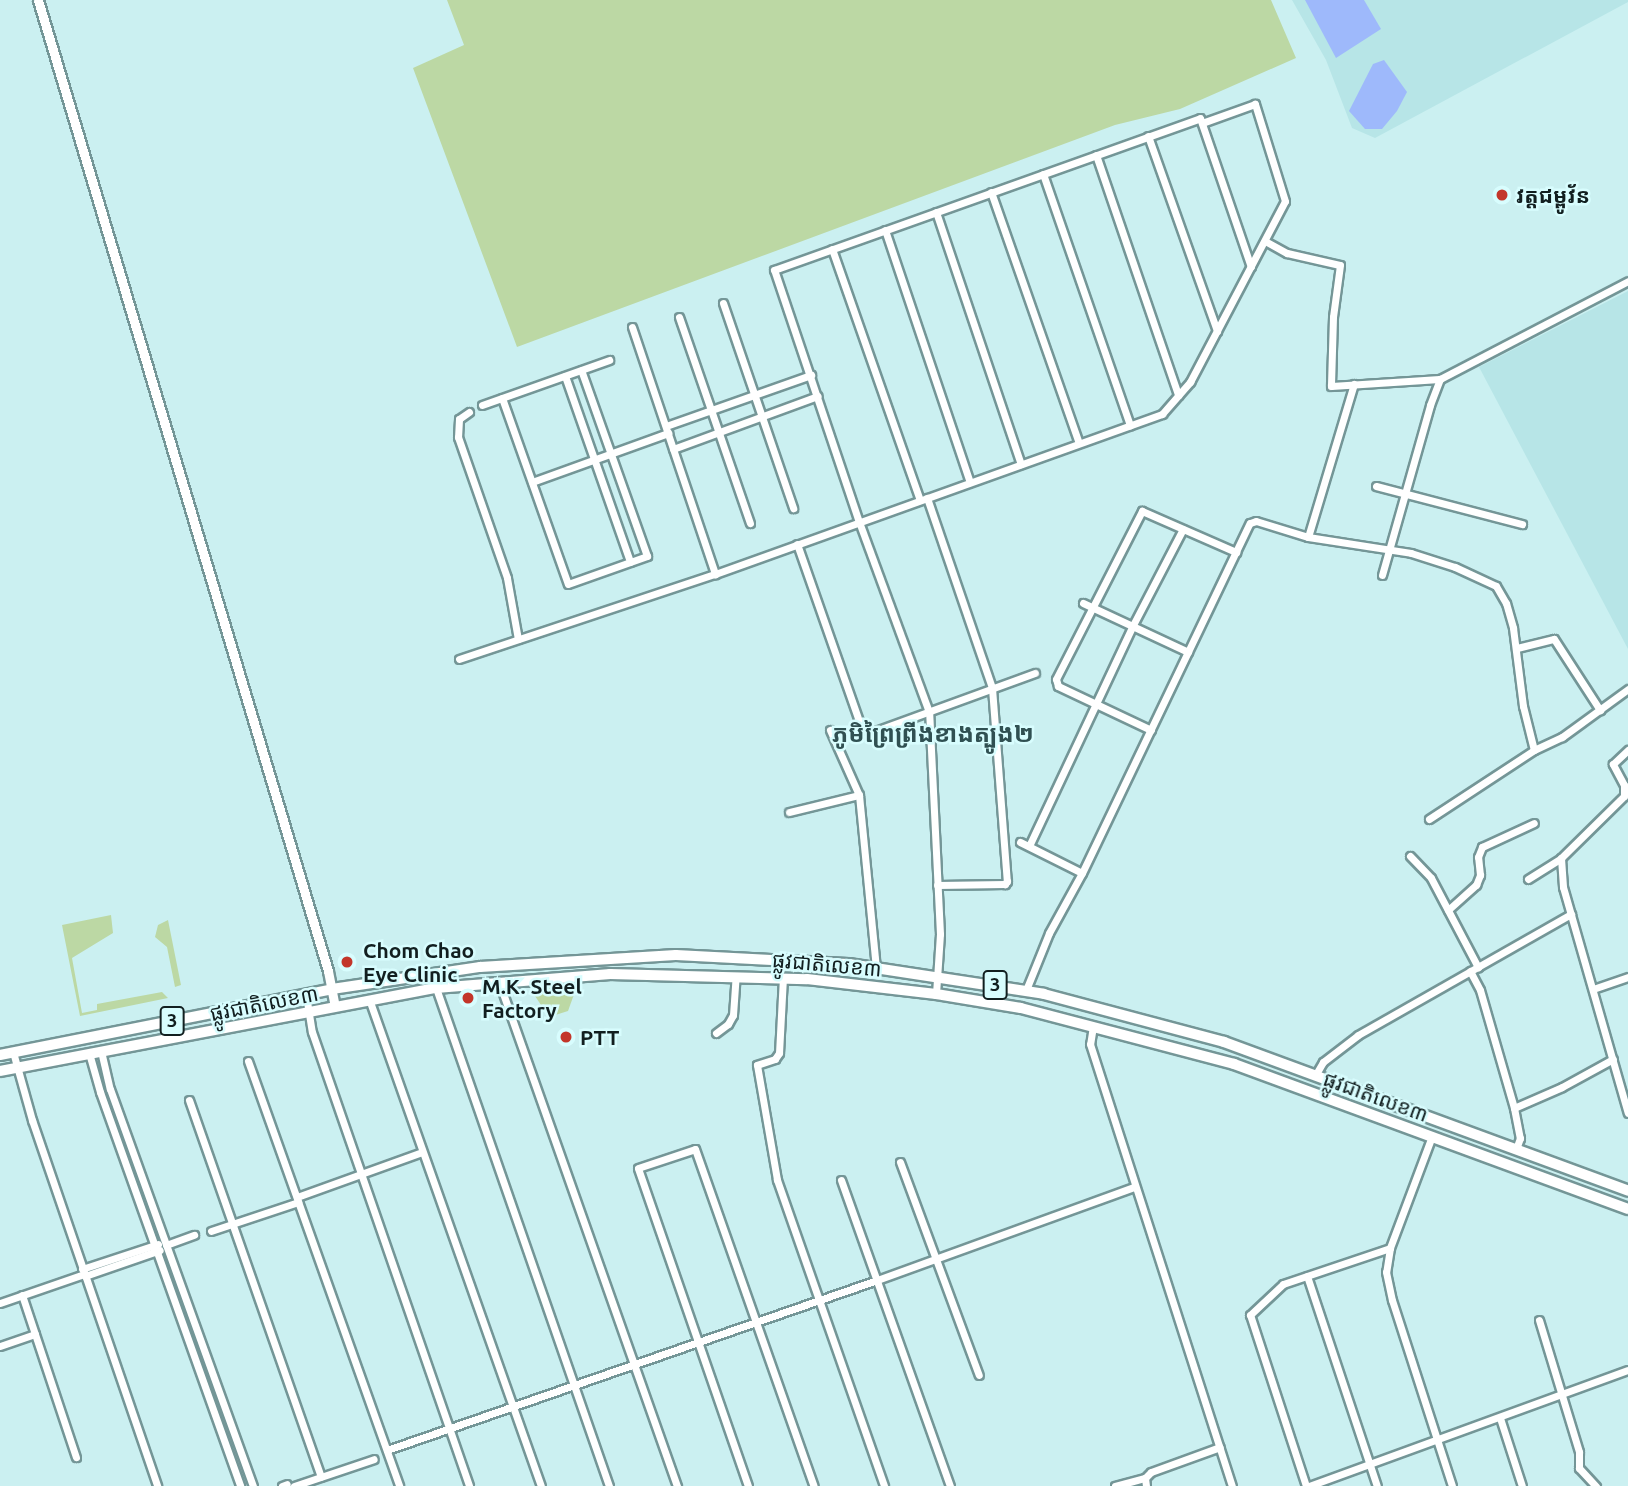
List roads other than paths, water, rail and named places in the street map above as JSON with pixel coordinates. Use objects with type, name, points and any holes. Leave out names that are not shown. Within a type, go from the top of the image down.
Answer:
[{"type":"highway","name":"ផ្លូវជាតិលេខ៣","points":[[0,1055],[332,989],[480,967],[607,957],[747,957],[937,975],[1026,990],[1099,1007],[1224,1042],[1628,1191]]},
{"type":"highway","name":"ផ្លូវជាតិលេខ៣","points":[[0,1071],[436,988],[610,974],[783,977],[936,994],[1021,1008],[1093,1025],[1234,1064],[1628,1209]]},
{"type":"street","points":[[38,0],[335,1006]]},
{"type":"street","points":[[459,660],[715,574],[1162,414],[1190,382],[1285,198],[1255,104],[1202,123]]},
{"type":"street","points":[[936,994],[940,934],[929,712],[859,522],[774,270],[1200,118],[1251,267]]},
{"type":"street","points":[[1148,136],[1217,331]]},
{"type":"street","points":[[1096,155],[1178,395]]},
{"type":"street","points":[[1043,174],[1130,425]]},
{"type":"street","points":[[990,192],[1079,443]]},
{"type":"street","points":[[936,212],[1021,464]]},
{"type":"street","points":[[885,230],[970,482]]},
{"type":"street","points":[[1265,241],[1287,253],[1340,265],[1333,317],[1331,386],[1440,379],[1628,281]]},
{"type":"street","points":[[832,249],[992,688],[1007,881],[1005,884],[937,885]]},
{"type":"street","points":[[723,303],[793,508]]},
{"type":"street","points":[[679,317],[750,523]]},
{"type":"street","points":[[632,327],[715,574]]},
{"type":"street","points":[[482,405],[609,360]]},
{"type":"street","points":[[502,398],[568,584],[647,556],[581,370]]},
{"type":"street","points":[[532,482],[611,454],[711,410],[811,374]]},
{"type":"street","points":[[565,376],[630,562]]},
{"type":"street","points":[[1382,575],[1440,379]]},
{"type":"street","points":[[1308,537],[1354,384]]},
{"type":"street","points":[[673,449],[818,396]]},
{"type":"street","points":[[469,412],[459,419],[458,436],[507,578],[518,639]]},
{"type":"street","points":[[1376,486],[1522,524]]},
{"type":"street","points":[[1151,730],[1055,683],[1142,511],[1236,552]]},
{"type":"street","points":[[1026,990],[1049,933],[1082,873],[1236,552],[1254,520],[1308,537],[1390,548],[1455,567],[1496,586],[1506,603],[1517,648],[1522,706],[1534,750]]},
{"type":"street","points":[[1029,846],[1133,625],[1183,529]]},
{"type":"street","points":[[797,544],[859,721],[866,730],[878,730],[1035,673]]},
{"type":"street","points":[[1083,603],[1188,652]]},
{"type":"street","points":[[1517,648],[1554,639],[1600,710]]},
{"type":"street","points":[[1429,819],[1534,750],[1562,737],[1628,688]]},
{"type":"street","points":[[830,730],[859,795],[876,968]]},
{"type":"street","points":[[1528,879],[1561,858],[1624,796],[1624,785],[1612,764],[1628,750]]},
{"type":"street","points":[[789,812],[859,795]]},
{"type":"street","points":[[1448,910],[1476,885],[1480,875],[1478,857],[1482,847],[1534,823]]},
{"type":"street","points":[[1020,842],[1082,873]]},
{"type":"street","points":[[1410,856],[1431,878],[1474,969],[1514,1108],[1520,1138],[1516,1149]]},
{"type":"street","points":[[1561,858],[1563,887],[1628,1113]]},
{"type":"street","points":[[1316,1074],[1323,1062],[1358,1035],[1571,915]]},
{"type":"street","points":[[716,1034],[729,1024],[733,1015],[736,975]]},
{"type":"street","points":[[783,977],[779,1053],[775,1059],[757,1065],[777,1180],[817,1301],[884,1486]]},
{"type":"street","points":[[1593,989],[1628,977]]},
{"type":"street","points":[[499,982],[636,1363],[677,1486]]},
{"type":"street","points":[[436,988],[609,1486]]},
{"type":"street","points":[[306,995],[312,1032],[469,1486]]},
{"type":"street","points":[[369,999],[541,1486]]},
{"type":"street","points":[[1093,1025],[1090,1044],[1232,1486]]},
{"type":"street","points":[[13,1052],[84,1273],[157,1486]]},
{"type":"street","points":[[95,1052],[253,1486]]},
{"type":"street","points":[[95,1052],[100,1092],[240,1486]]},
{"type":"street","points":[[1514,1108],[1562,1087],[1613,1059]]},
{"type":"street","points":[[247,1061],[399,1486]]},
{"type":"street","points":[[189,1100],[321,1477]]},
{"type":"street","points":[[1432,1136],[1390,1248],[1386,1272],[1388,1287],[1452,1486]]},
{"type":"street","points":[[748,1486],[638,1168],[695,1149],[814,1486]]},
{"type":"street","points":[[211,1231],[422,1152]]},
{"type":"street","points":[[900,1162],[979,1376]]},
{"type":"street","points":[[841,1180],[950,1486]]},
{"type":"street","points":[[387,1450],[699,1343],[1134,1186]]},
{"type":"street","points":[[0,1303],[194,1235]]},
{"type":"street","points":[[1390,1248],[1283,1284],[1250,1315],[1308,1486],[1563,1396],[1628,1370]]},
{"type":"street","points":[[1307,1276],[1377,1486]]},
{"type":"street","points":[[22,1295],[76,1457]]},
{"type":"street","points":[[1539,1320],[1579,1452],[1580,1468],[1596,1486]]},
{"type":"street","points":[[0,1346],[35,1334]]},
{"type":"street","points":[[1500,1418],[1522,1486]]},
{"type":"street","points":[[1115,1486],[1145,1482],[1151,1472],[1220,1447]]},
{"type":"street","points":[[288,1485],[374,1459]]},
{"type":"water","points":[[1305,0],[1364,0],[1381,29],[1336,58]]},
{"type":"water","points":[[1384,60],[1407,92],[1397,111],[1382,129],[1365,129],[1349,111],[1373,64]]},
{"type":"place","name":"វត្តជម្ពូវ័ន","points":[[1502,195]]},
{"type":"place","name":"Chom Chao Eye Clinic","points":[[347,962]]},
{"type":"place","name":"M.K. Steel Factory","points":[[468,998]]},
{"type":"place","name":"PTT","points":[[566,1037]]},
{"type":"district","name":"ភូមិព្រៃព្រីងខាងត្បូង២","points":[[933,734]]}]
